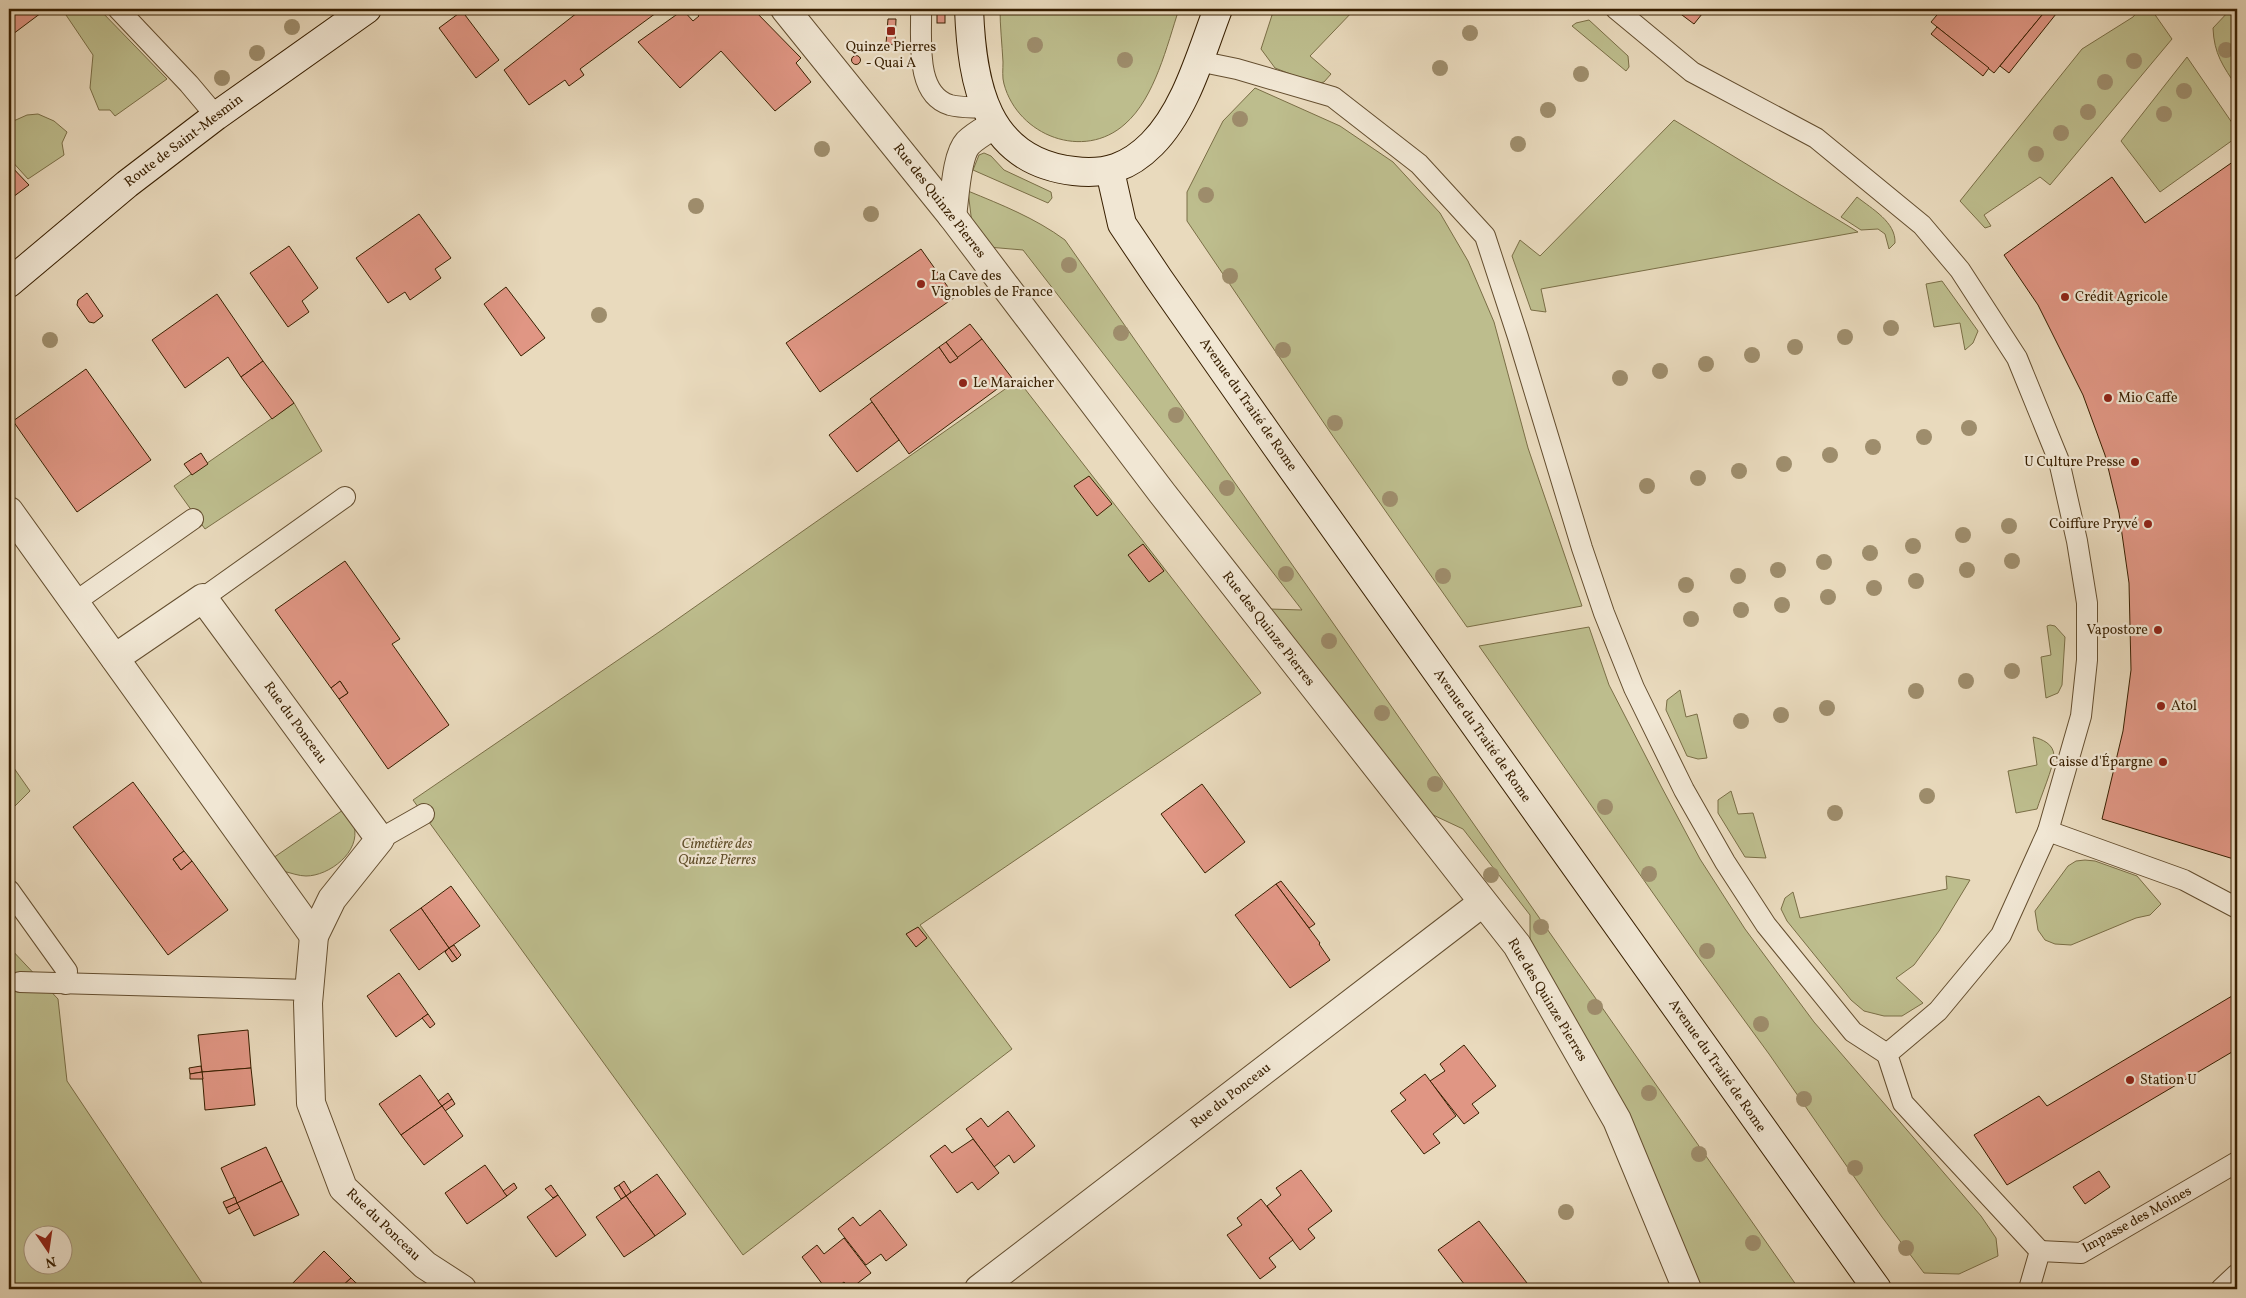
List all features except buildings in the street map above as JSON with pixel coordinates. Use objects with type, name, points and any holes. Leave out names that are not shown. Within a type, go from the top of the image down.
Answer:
[{"type":"street","name":"Route de Saint-Mesmin","points":[[9,283],[127,184],[216,116],[367,9]]},
{"type":"street","name":"Rue des Quinze Pierres","points":[[785,9],[952,216],[1162,493],[1482,903],[1517,945],[1617,1120],[1687,1289]]},
{"type":"street","points":[[968,9],[971,54],[990,116],[1016,150],[1037,163],[1064,170],[1088,173],[1110,171],[1130,161],[1152,144],[1176,114],[1218,9]]},
{"type":"street","points":[[952,216],[958,172],[963,153],[968,143],[990,116]]},
{"type":"street","name":"Avenue du Traité de Rome","points":[[1110,171],[1122,224],[1159,279],[1281,454],[1876,1289]]},
{"type":"street","points":[[9,511],[314,936]]},
{"type":"street","points":[[115,658],[203,598]]},
{"type":"street","name":"Rue du Ponceau","points":[[203,598],[380,838],[332,899],[314,936],[309,990],[311,1103],[343,1188],[425,1265],[462,1289]]},
{"type":"street","name":"Rue du Ponceau","points":[[979,1289],[1482,903]]},
{"type":"lane","points":[[118,9],[189,84],[216,116]]},
{"type":"lane","points":[[921,9],[922,66],[927,83],[936,97],[950,105],[990,116]]},
{"type":"lane","points":[[1616,9],[1692,72],[1816,138],[1922,225],[1960,270],[2017,358],[2059,461],[2077,541],[2087,603],[2087,660],[2081,716],[2048,831],[2001,935],[1938,1011],[1887,1054]]},
{"type":"lane","points":[[1198,61],[1237,69],[1333,97],[1419,164],[1485,236],[1604,613],[1638,697],[1684,790],[1725,862],[1766,925],[1853,1032],[1887,1054],[1903,1103],[2040,1251],[2029,1289]]},
{"type":"lane","points":[[203,598],[345,497]]},
{"type":"lane","points":[[75,602],[193,519]]},
{"type":"lane","points":[[380,838],[424,814]]},
{"type":"lane","points":[[2048,831],[2184,880],[2237,908]]},
{"type":"lane","points":[[9,890],[67,971],[66,984]]},
{"type":"lane","points":[[20,982],[309,990]]},
{"type":"lane","name":"Impasse des Moines","points":[[2040,1251],[2081,1253],[2237,1162]]},
{"type":"lane","points":[[2220,1289],[2237,1274]]},
{"type":"green space","points":[[73,9],[99,9],[167,79],[115,116],[110,110],[99,110],[90,88],[93,55],[66,15]]},
{"type":"green space","points":[[1000,9],[1179,9],[1159,70],[1152,86],[1135,113],[1125,124],[1109,135],[1091,141],[1072,141],[1054,137],[1038,129],[1023,117],[1012,102],[1003,79]]},
{"type":"green space","points":[[1274,9],[1355,9],[1310,56],[1331,74],[1324,82],[1316,84],[1275,68],[1261,49]]},
{"type":"green space","points":[[2140,9],[2151,9],[2172,39],[2050,185],[2040,177],[1984,215],[1991,226],[1985,228],[1960,201],[2082,49],[2133,17]]},
{"type":"green space","points":[[2237,9],[2237,87],[2217,53],[2213,28],[2230,10]]},
{"type":"green space","points":[[1589,20],[1628,56],[1629,67],[1626,71],[1572,26]]},
{"type":"green space","points":[[2187,57],[2237,130],[2237,137],[2160,192],[2121,141]]},
{"type":"green space","points":[[1255,88],[1340,126],[1393,162],[1440,213],[1468,261],[1494,322],[1528,448],[1582,606],[1467,627],[1330,432],[1187,221],[1187,192],[1223,121]]},
{"type":"green space","points":[[38,114],[54,121],[67,132],[62,143],[64,155],[28,179],[9,158],[9,123],[27,115]]},
{"type":"green space","points":[[1674,120],[1858,232],[1541,289],[1546,312],[1531,310],[1512,256],[1520,240],[1540,256]]},
{"type":"green space","points":[[984,153],[991,156],[1004,170],[1051,192],[1052,198],[1048,203],[973,170],[979,155]]},
{"type":"green space","points":[[968,191],[1030,219],[1065,240],[1799,1289],[1697,1289],[1530,942],[1530,915],[1463,829],[1431,814],[1270,609],[1302,610],[1023,250],[988,247],[972,224]]},
{"type":"green space","points":[[1857,197],[1876,211],[1892,229],[1895,243],[1889,249],[1885,234],[1878,229],[1861,230],[1841,217]]},
{"type":"green space","points":[[1942,281],[1978,331],[1973,343],[1965,350],[1960,323],[1934,327],[1926,284]]},
{"type":"green space","name":"Cimetière des Quinze Pierres","points":[[1018,380],[1261,693],[920,925],[1012,1049],[743,1255],[413,800],[662,630]]},
{"type":"green space","points":[[294,403],[322,451],[205,529],[174,486]]},
{"type":"green space","points":[[2047,626],[2055,626],[2065,637],[2062,685],[2058,693],[2046,698],[2041,657],[2051,655]]},
{"type":"green space","points":[[1589,627],[1609,685],[1661,786],[1700,859],[1745,929],[1814,1022],[1981,1216],[1996,1238],[1998,1256],[1959,1274],[1924,1273],[1882,1217],[1769,1054],[1698,957],[1479,646]]},
{"type":"green space","points":[[1680,690],[1686,717],[1697,714],[1707,758],[1698,759],[1687,756],[1666,710],[1667,700]]},
{"type":"green space","points":[[2033,737],[2050,745],[2054,756],[2053,761],[2037,809],[2016,813],[2008,771],[2037,765]]},
{"type":"green space","points":[[9,761],[30,791],[9,812]]},
{"type":"green space","points":[[1731,791],[1738,814],[1753,813],[1766,858],[1745,857],[1718,813],[1718,800]]},
{"type":"green space","points":[[343,810],[354,826],[355,836],[353,845],[341,861],[324,872],[315,875],[303,876],[283,871],[273,858]]},
{"type":"green space","points":[[2076,861],[2095,861],[2137,876],[2161,904],[2150,915],[2136,918],[2071,945],[2055,944],[2045,940],[2038,930],[2035,911],[2068,866]]},
{"type":"green space","points":[[1946,876],[1970,880],[1939,931],[1914,965],[1896,978],[1923,1003],[1902,1016],[1884,1016],[1864,1011],[1851,1000],[1787,921],[1781,909],[1785,898],[1793,892],[1800,918],[1947,889]]},
{"type":"green space","points":[[9,947],[58,999],[67,1081],[206,1289],[9,1289]]},
{"type":"place","name":"Quinze Pierres - Quai A","points":[[891,31]]},
{"type":"place","name":"La Cave des Vignobles de France","points":[[921,284]]},
{"type":"place","name":"Crédit Agricole","points":[[2065,297]]},
{"type":"place","name":"Le Maraicher","points":[[963,383]]},
{"type":"place","name":"Mio Caffe","points":[[2108,398]]},
{"type":"place","name":"U Culture Presse","points":[[2135,462]]},
{"type":"place","name":"Coiffure Pryvé","points":[[2148,524]]},
{"type":"place","name":"Vapostore","points":[[2158,630]]},
{"type":"place","name":"Atol","points":[[2161,706]]},
{"type":"place","name":"Caisse d'Épargne","points":[[2163,762]]},
{"type":"place","name":"Station U","points":[[2130,1080]]}]
